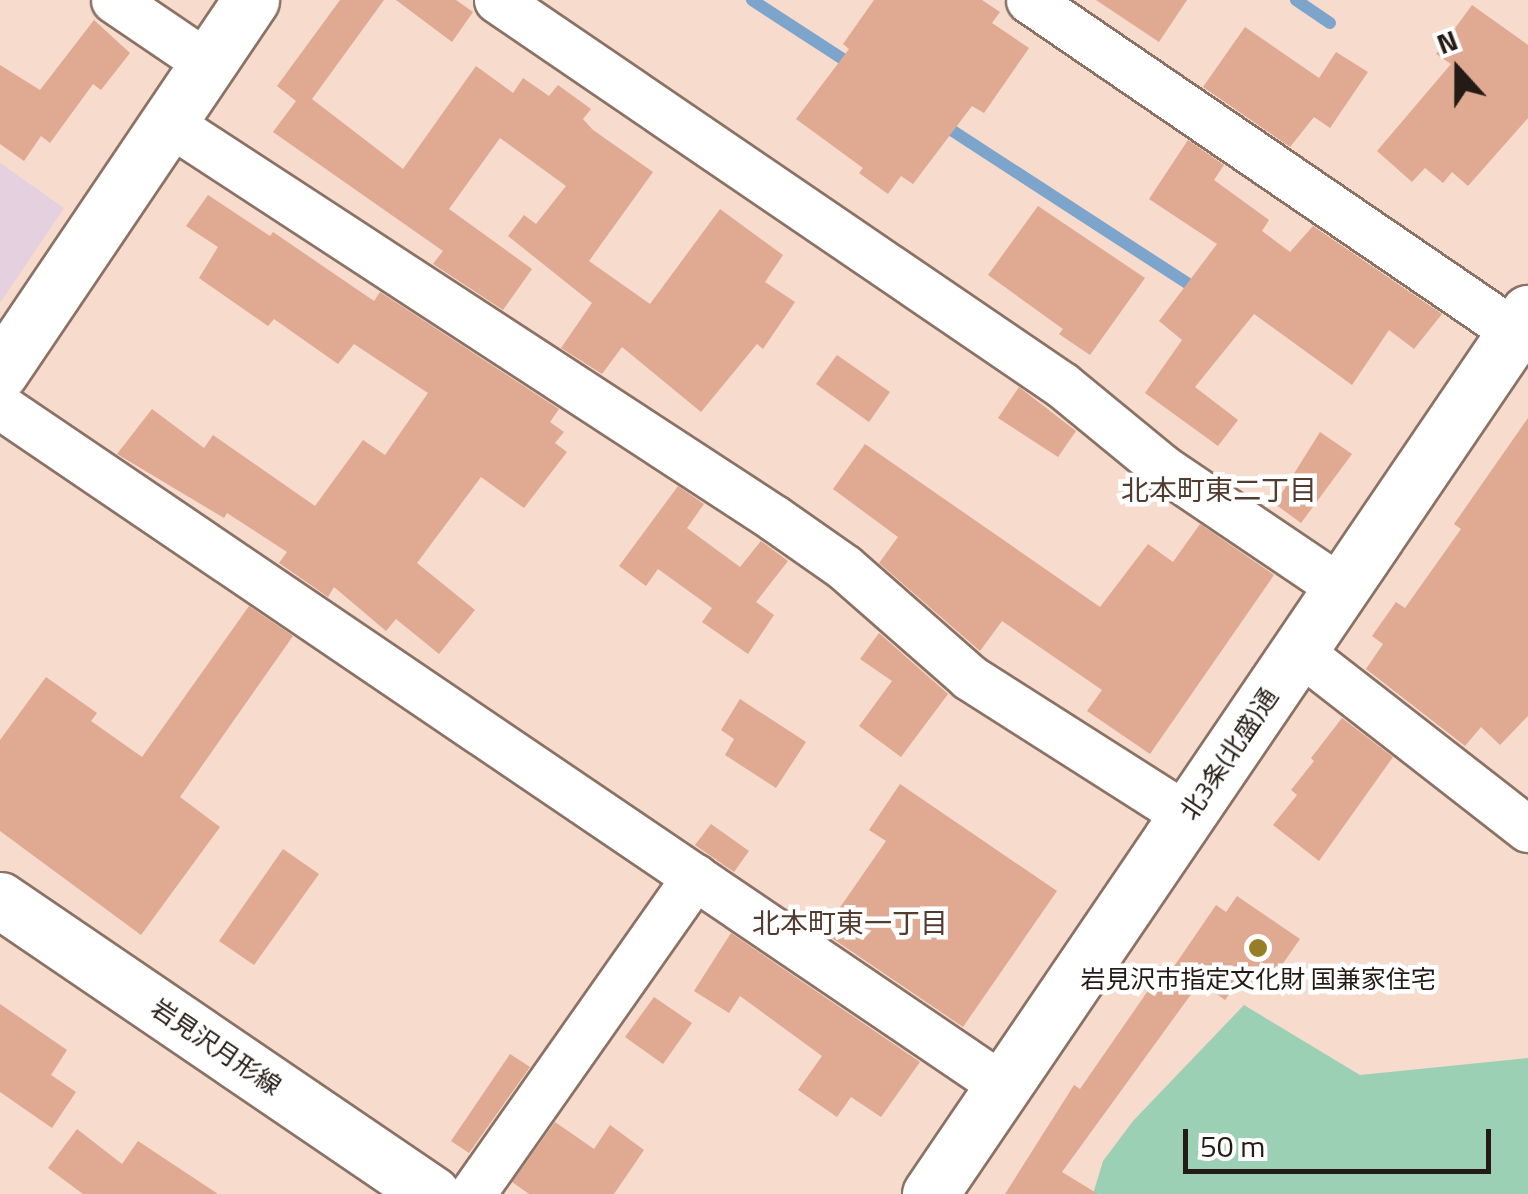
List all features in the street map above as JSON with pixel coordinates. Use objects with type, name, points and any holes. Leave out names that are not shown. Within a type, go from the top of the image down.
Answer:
[{"type":"street","points":[[114,0],[208,64]]},
{"type":"street","points":[[0,372],[252,0]]},
{"type":"street","points":[[497,0],[1062,385],[1163,468],[1342,588]]},
{"type":"street","points":[[1028,0],[1523,329]]},
{"type":"street","points":[[169,122],[774,518],[844,567],[969,677],[1187,816]]},
{"type":"street","name":"北3条(北盛)通","points":[[930,1194],[1523,329]]},
{"type":"street","points":[[0,406],[1004,1086]]},
{"type":"street","points":[[1299,651],[1519,807]]},
{"type":"street","points":[[472,1194],[695,877]]},
{"type":"street","name":"岩見沢月形線","points":[[0,900],[432,1194]]},
{"type":"shaded area","points":[[0,163],[64,208],[0,303]]},
{"type":"green space","points":[[1244,1005],[1360,1075],[1528,1058],[1528,1194],[1093,1194],[1103,1161],[1133,1121]]},
{"type":"building","points":[[340,0],[384,0],[312,99],[403,169],[476,66],[513,93],[523,78],[549,96],[558,85],[591,109],[583,119],[593,130],[653,172],[589,261],[650,304],[720,209],[783,255],[765,282],[795,302],[763,349],[757,344],[701,412],[622,347],[602,374],[561,348],[592,303],[508,236],[524,215],[536,224],[566,186],[500,138],[449,209],[532,269],[503,310],[433,264],[443,251],[273,132],[296,101],[277,86]]},
{"type":"building","points":[[396,0],[456,0],[473,12],[452,42]]},
{"type":"building","points":[[874,0],[982,0],[1000,12],[992,23],[1029,48],[984,113],[972,106],[913,184],[901,176],[888,194],[859,173],[863,168],[796,119],[849,49],[843,44]]},
{"type":"building","points":[[1096,0],[1187,0],[1159,42]]},
{"type":"building","points":[[1472,5],[1528,45],[1528,118],[1468,186],[1452,172],[1443,183],[1425,168],[1412,182],[1377,151],[1451,64],[1436,54]]},
{"type":"building","points":[[94,20],[130,53],[101,90],[93,84],[50,143],[41,136],[24,161],[0,144],[0,65],[40,90]]},
{"type":"building","points":[[1245,27],[1319,78],[1336,52],[1368,72],[1330,128],[1314,117],[1290,147],[1203,87]]},
{"type":"building","points":[[1188,140],[1224,165],[1214,180],[1269,220],[1262,231],[1290,252],[1313,226],[1442,314],[1414,349],[1389,330],[1352,385],[1254,314],[1195,387],[1238,420],[1218,446],[1145,393],[1182,340],[1159,321],[1217,244],[1149,199]]},
{"type":"building","points":[[208,195],[270,236],[273,232],[374,301],[380,292],[559,409],[550,422],[564,432],[555,443],[567,452],[524,508],[481,477],[417,563],[475,610],[439,654],[396,619],[386,631],[334,587],[328,597],[279,563],[287,552],[227,513],[224,518],[117,454],[152,409],[204,448],[213,435],[315,506],[363,440],[385,455],[428,393],[354,344],[338,364],[274,319],[268,326],[199,278],[218,247],[186,226]]},
{"type":"building","points":[[1038,206],[1145,278],[1090,355],[1059,334],[1063,329],[988,275]]},
{"type":"building","points":[[837,355],[890,392],[869,422],[816,384]]},
{"type":"building","points":[[1019,387],[1076,431],[1058,457],[998,418]]},
{"type":"building","points":[[1528,418],[1528,716],[1500,745],[1481,727],[1465,746],[1366,669],[1383,644],[1372,636],[1396,602],[1405,608],[1461,529],[1454,524]]},
{"type":"building","points":[[1320,432],[1352,454],[1301,523],[1275,504]]},
{"type":"building","points":[[865,444],[1100,607],[1148,544],[1173,562],[1200,524],[1274,575],[1150,754],[1087,711],[1102,690],[1002,621],[980,651],[879,563],[898,537],[833,489]]},
{"type":"building","points":[[678,486],[704,504],[687,528],[740,567],[761,541],[788,561],[756,602],[774,615],[748,654],[702,622],[712,608],[658,569],[646,586],[619,566]]},
{"type":"building","points":[[249,606],[293,636],[180,797],[220,827],[141,935],[0,831],[0,740],[46,677],[97,713],[91,721],[142,757]]},
{"type":"building","points":[[879,633],[948,694],[901,757],[859,726],[892,681],[860,659]]},
{"type":"building","points":[[740,699],[806,742],[776,788],[725,755],[734,739],[721,730]]},
{"type":"building","points":[[1342,718],[1393,757],[1319,861],[1273,825],[1297,795],[1291,790],[1314,761],[1311,758]]},
{"type":"building","points":[[900,784],[1057,891],[963,1027],[823,932],[886,841],[869,830]]},
{"type":"building","points":[[711,824],[749,851],[734,872],[695,845]]},
{"type":"building","points":[[283,849],[319,874],[254,965],[219,941]]},
{"type":"building","points":[[1237,896],[1300,939],[1261,995],[1239,980],[1225,1000],[1200,982],[1062,1172],[1098,1194],[1005,1194],[1074,1085],[1080,1089],[1154,982],[1160,987],[1216,905],[1226,912]]},
{"type":"building","points":[[731,933],[920,1062],[881,1117],[851,1097],[837,1117],[798,1090],[822,1056],[740,996],[729,1013],[694,991]]},
{"type":"building","points":[[654,997],[692,1023],[663,1064],[625,1037]]},
{"type":"building","points":[[0,1004],[67,1050],[51,1075],[76,1092],[52,1128],[0,1092]]},
{"type":"building","points":[[510,1054],[530,1067],[469,1153],[451,1141]]},
{"type":"building","points":[[555,1122],[594,1149],[610,1125],[644,1150],[614,1194],[529,1194],[512,1182]]},
{"type":"building","points":[[77,1129],[122,1164],[138,1141],[218,1194],[83,1194],[48,1168]]},
{"type":"waterway","points":[[752,0],[855,67]]},
{"type":"waterway","points":[[1296,0],[1330,23]]},
{"type":"waterway","points":[[939,122],[1199,291]]},
{"type":"place","name":"岩見沢市指定文化財 国兼家住宅","points":[[1258,948]]},
{"type":"district","name":"北本町東二丁目","points":[[1219,490]]},
{"type":"district","name":"北本町東一丁目","points":[[850,923]]}]
